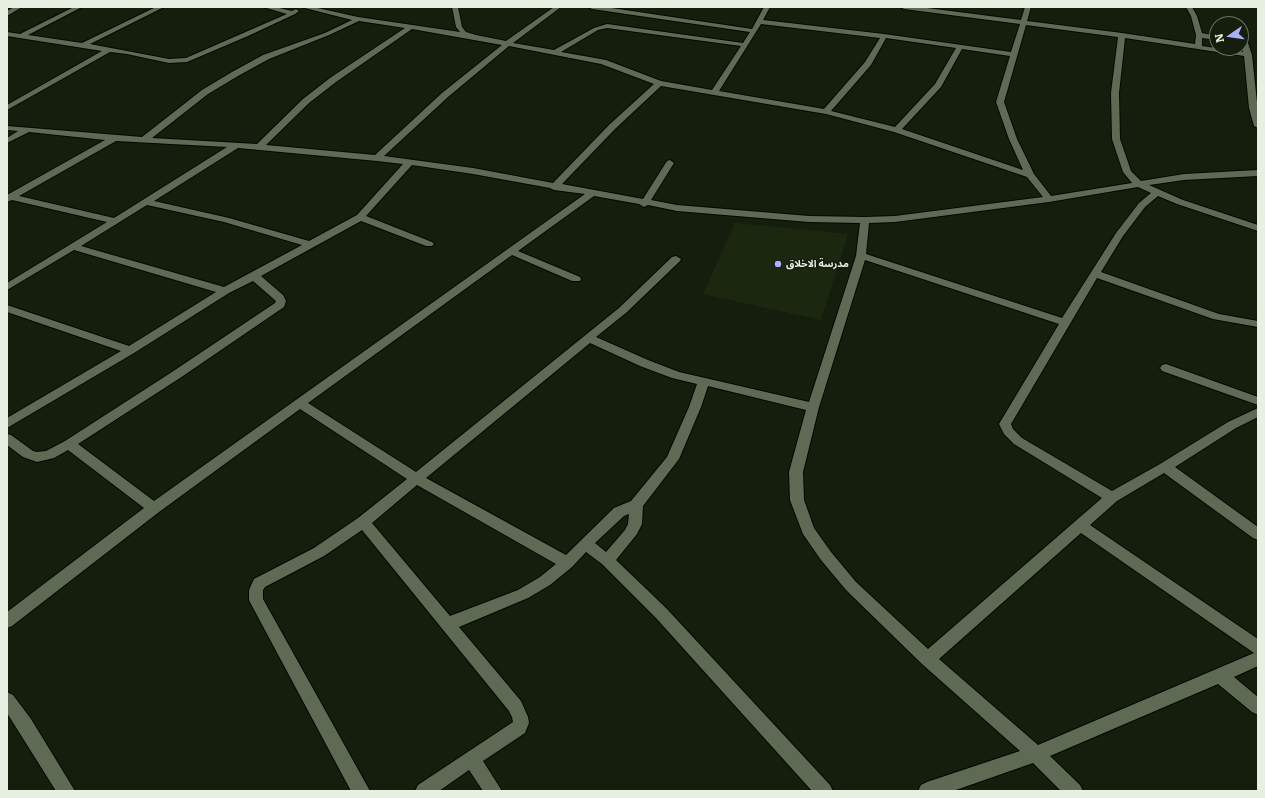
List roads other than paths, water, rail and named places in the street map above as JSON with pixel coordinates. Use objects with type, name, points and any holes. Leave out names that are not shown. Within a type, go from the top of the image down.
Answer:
[{"type":"street","points":[[7,14],[19,7]]},
{"type":"street","points":[[21,36],[79,7]]},
{"type":"street","points":[[83,45],[161,7]]},
{"type":"street","points":[[266,7],[293,13]]},
{"type":"street","points":[[7,34],[127,52],[169,61],[186,60],[246,35],[304,7],[358,19],[411,26],[556,52],[603,62],[659,82],[826,112],[897,130],[1030,175]]},
{"type":"street","points":[[455,7],[459,27],[464,33],[474,37]]},
{"type":"street","points":[[377,158],[445,95],[507,44],[558,7]]},
{"type":"street","points":[[592,7],[609,8],[754,31]]},
{"type":"street","points":[[715,92],[760,22],[767,7]]},
{"type":"street","points":[[904,7],[1122,34],[1209,49]]},
{"type":"street","points":[[1028,7],[1000,102],[1013,139],[1030,175],[1048,199]]},
{"type":"street","points":[[1189,7],[1194,16],[1199,35],[1198,47]]},
{"type":"street","points":[[144,140],[206,92],[235,74],[266,57],[327,34],[358,19]]},
{"type":"street","points":[[760,22],[884,36],[1013,54]]},
{"type":"street","points":[[259,147],[306,101],[333,80],[411,26]]},
{"type":"street","points":[[556,52],[596,29],[607,26],[745,45]]},
{"type":"street","points":[[1122,34],[1115,92],[1116,139],[1127,172],[1138,184],[1180,202],[1258,228]]},
{"type":"street","points":[[1199,35],[1209,37]]},
{"type":"street","points":[[826,112],[868,63],[884,36]]},
{"type":"street","points":[[897,130],[938,85],[960,47]]},
{"type":"street","points":[[7,108],[109,50]]},
{"type":"street","points":[[1248,56],[1253,108],[1258,126]]},
{"type":"street","points":[[554,187],[612,127],[659,82]]},
{"type":"street","points":[[7,128],[114,138],[236,145],[377,158],[461,170],[592,193],[644,204],[714,212],[810,219],[895,219],[1048,199],[1184,177],[1258,173]]},
{"type":"street","points":[[7,141],[27,130]]},
{"type":"street","points":[[9,198],[114,138]]},
{"type":"street","points":[[7,287],[74,247],[236,145]]},
{"type":"street","points":[[7,424],[225,291],[360,218],[409,163]]},
{"type":"street","points":[[644,204],[670,163]]},
{"type":"street","points":[[1112,497],[1018,441],[1008,431],[1005,424],[1065,322],[1119,235],[1142,204],[1157,192]]},
{"type":"street","points":[[7,621],[154,508],[300,404],[334,377],[592,193]]},
{"type":"street","points":[[9,198],[115,221]]},
{"type":"street","points":[[146,202],[226,220],[311,245]]},
{"type":"street","points":[[360,218],[429,244]]},
{"type":"street","points":[[865,220],[861,256],[813,407],[796,472],[797,500],[808,530],[826,556],[851,586],[928,659],[1036,754],[1074,791]]},
{"type":"street","points":[[74,247],[225,291]]},
{"type":"street","points":[[511,251],[576,279]]},
{"type":"street","points":[[861,256],[1065,322]]},
{"type":"street","points":[[361,791],[256,600],[256,590],[259,583],[319,552],[363,522],[623,310],[676,259]]},
{"type":"street","points":[[1096,274],[1217,316],[1258,324]]},
{"type":"street","points":[[7,438],[28,454],[36,457],[49,455],[69,444],[280,305],[281,301],[278,297],[254,276]]},
{"type":"street","points":[[7,308],[130,350]]},
{"type":"street","points":[[588,338],[644,363],[703,382],[813,407]]},
{"type":"street","points":[[1166,368],[1258,402]]},
{"type":"street","points":[[448,624],[523,594],[545,581],[567,563],[619,512],[636,505],[673,459],[695,407],[703,382]]},
{"type":"street","points":[[300,404],[416,479],[567,563]]},
{"type":"street","points":[[928,659],[1081,526],[1112,497],[1165,467],[1232,425],[1258,412]]},
{"type":"street","points":[[69,444],[154,508]]},
{"type":"street","points":[[1165,467],[1258,534]]},
{"type":"street","points":[[607,560],[630,534],[635,524],[636,505]]},
{"type":"street","points":[[363,522],[515,706],[520,717],[521,723],[519,727],[424,791]]},
{"type":"street","points":[[1081,526],[1258,648]]},
{"type":"street","points":[[586,544],[607,560],[661,613],[824,791]]},
{"type":"street","points":[[928,791],[1036,754],[1258,659]]},
{"type":"street","points":[[1220,675],[1258,707]]},
{"type":"street","points":[[7,700],[25,725],[66,791]]},
{"type":"street","points":[[472,759],[492,791]]},
{"type":"place","name":"مدرسة الاخلاق","points":[[778,264]]}]
